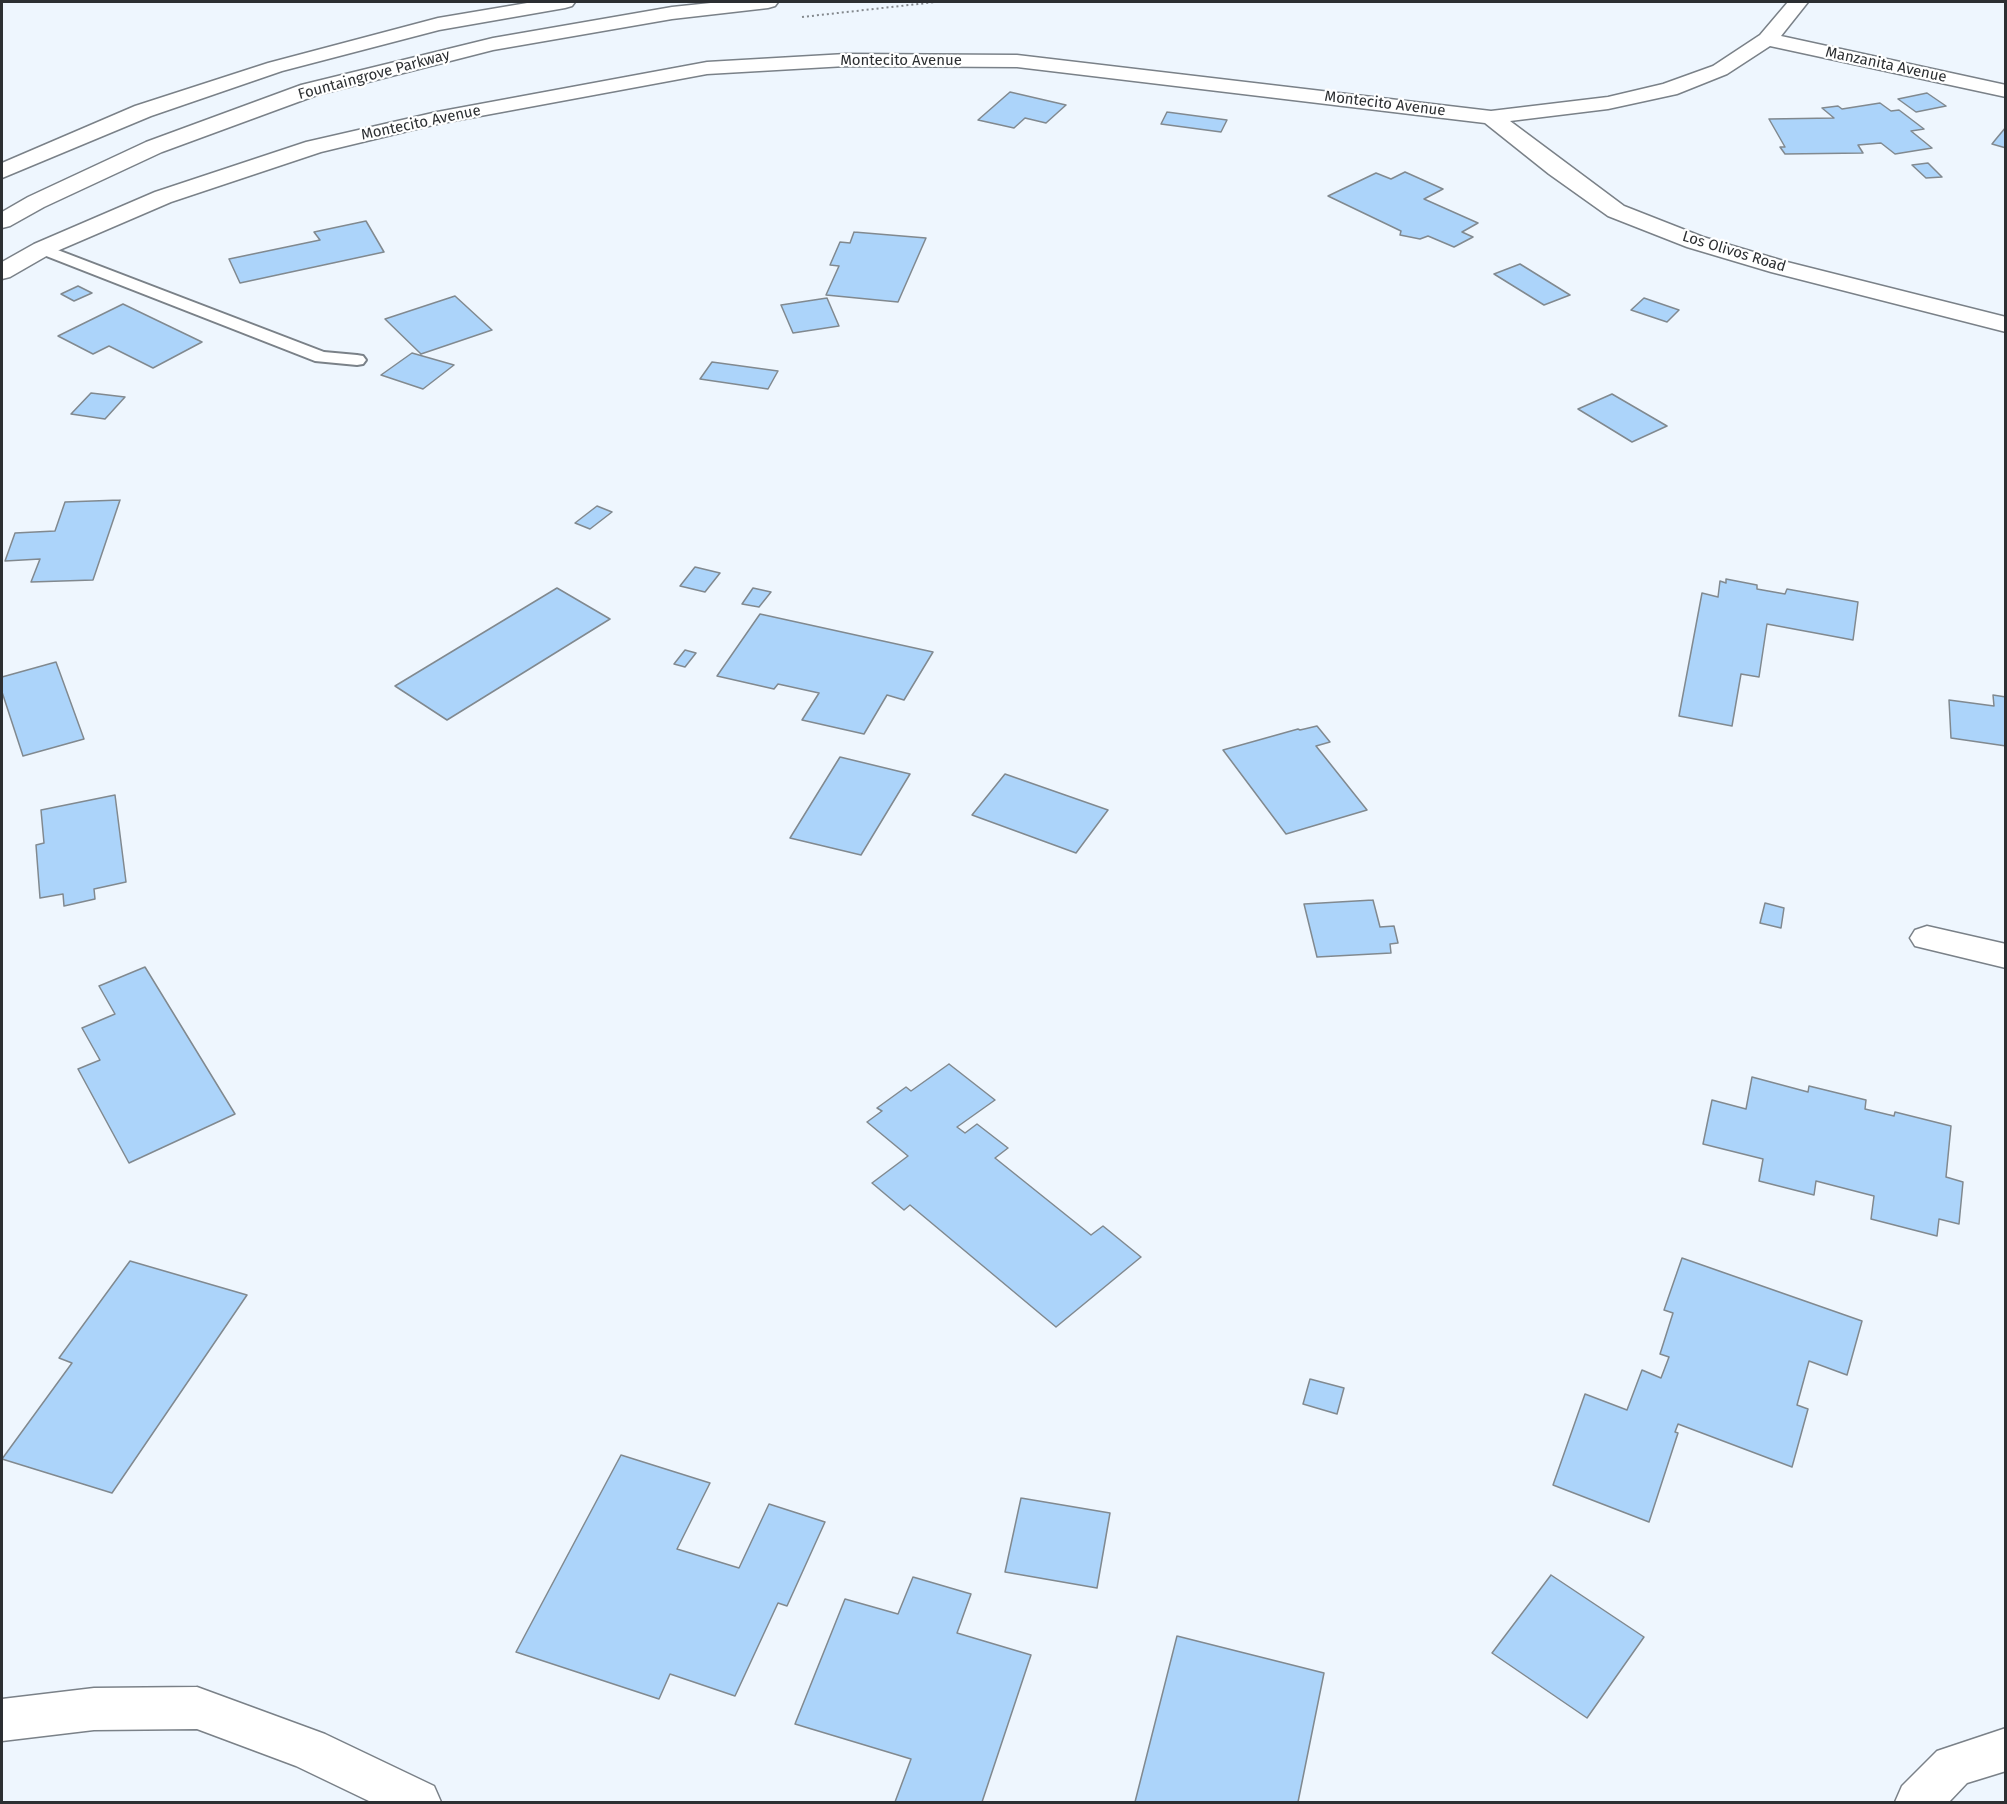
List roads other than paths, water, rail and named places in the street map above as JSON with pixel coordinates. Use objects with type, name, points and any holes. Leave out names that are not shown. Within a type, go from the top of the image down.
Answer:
[{"type":"street","name":"Fountaingrove Parkway","points":[[2,171],[143,111],[275,67],[438,24],[565,2]]},
{"type":"street","name":"Fountaingrove Parkway","points":[[2,221],[36,202],[154,147],[309,90],[493,44],[672,13],[768,2]]},
{"type":"street","name":"Montecito Avenue","points":[[2,272],[42,249],[163,197],[314,147],[437,118],[707,68],[846,60],[1017,61],[1491,117],[1608,103],[1669,88],[1720,70],[1767,39],[1798,2]]},
{"type":"street","name":"Manzanita Avenue","points":[[1767,39],[2006,91]]},
{"type":"street","name":"Los Olivos Road","points":[[1491,117],[1557,169],[1616,211],[1695,242],[1779,267],[2006,325]]},
{"type":"street","points":[[2,162],[79,138]]},
{"type":"street","points":[[1927,938],[2006,956]]},
{"type":"street","points":[[2,1720],[94,1709],[197,1708],[309,1749],[418,1803]]},
{"type":"street","points":[[1918,1803],[1953,1766],[2006,1749]]},
{"type":"lane","points":[[42,249],[321,357],[357,360]]}]
